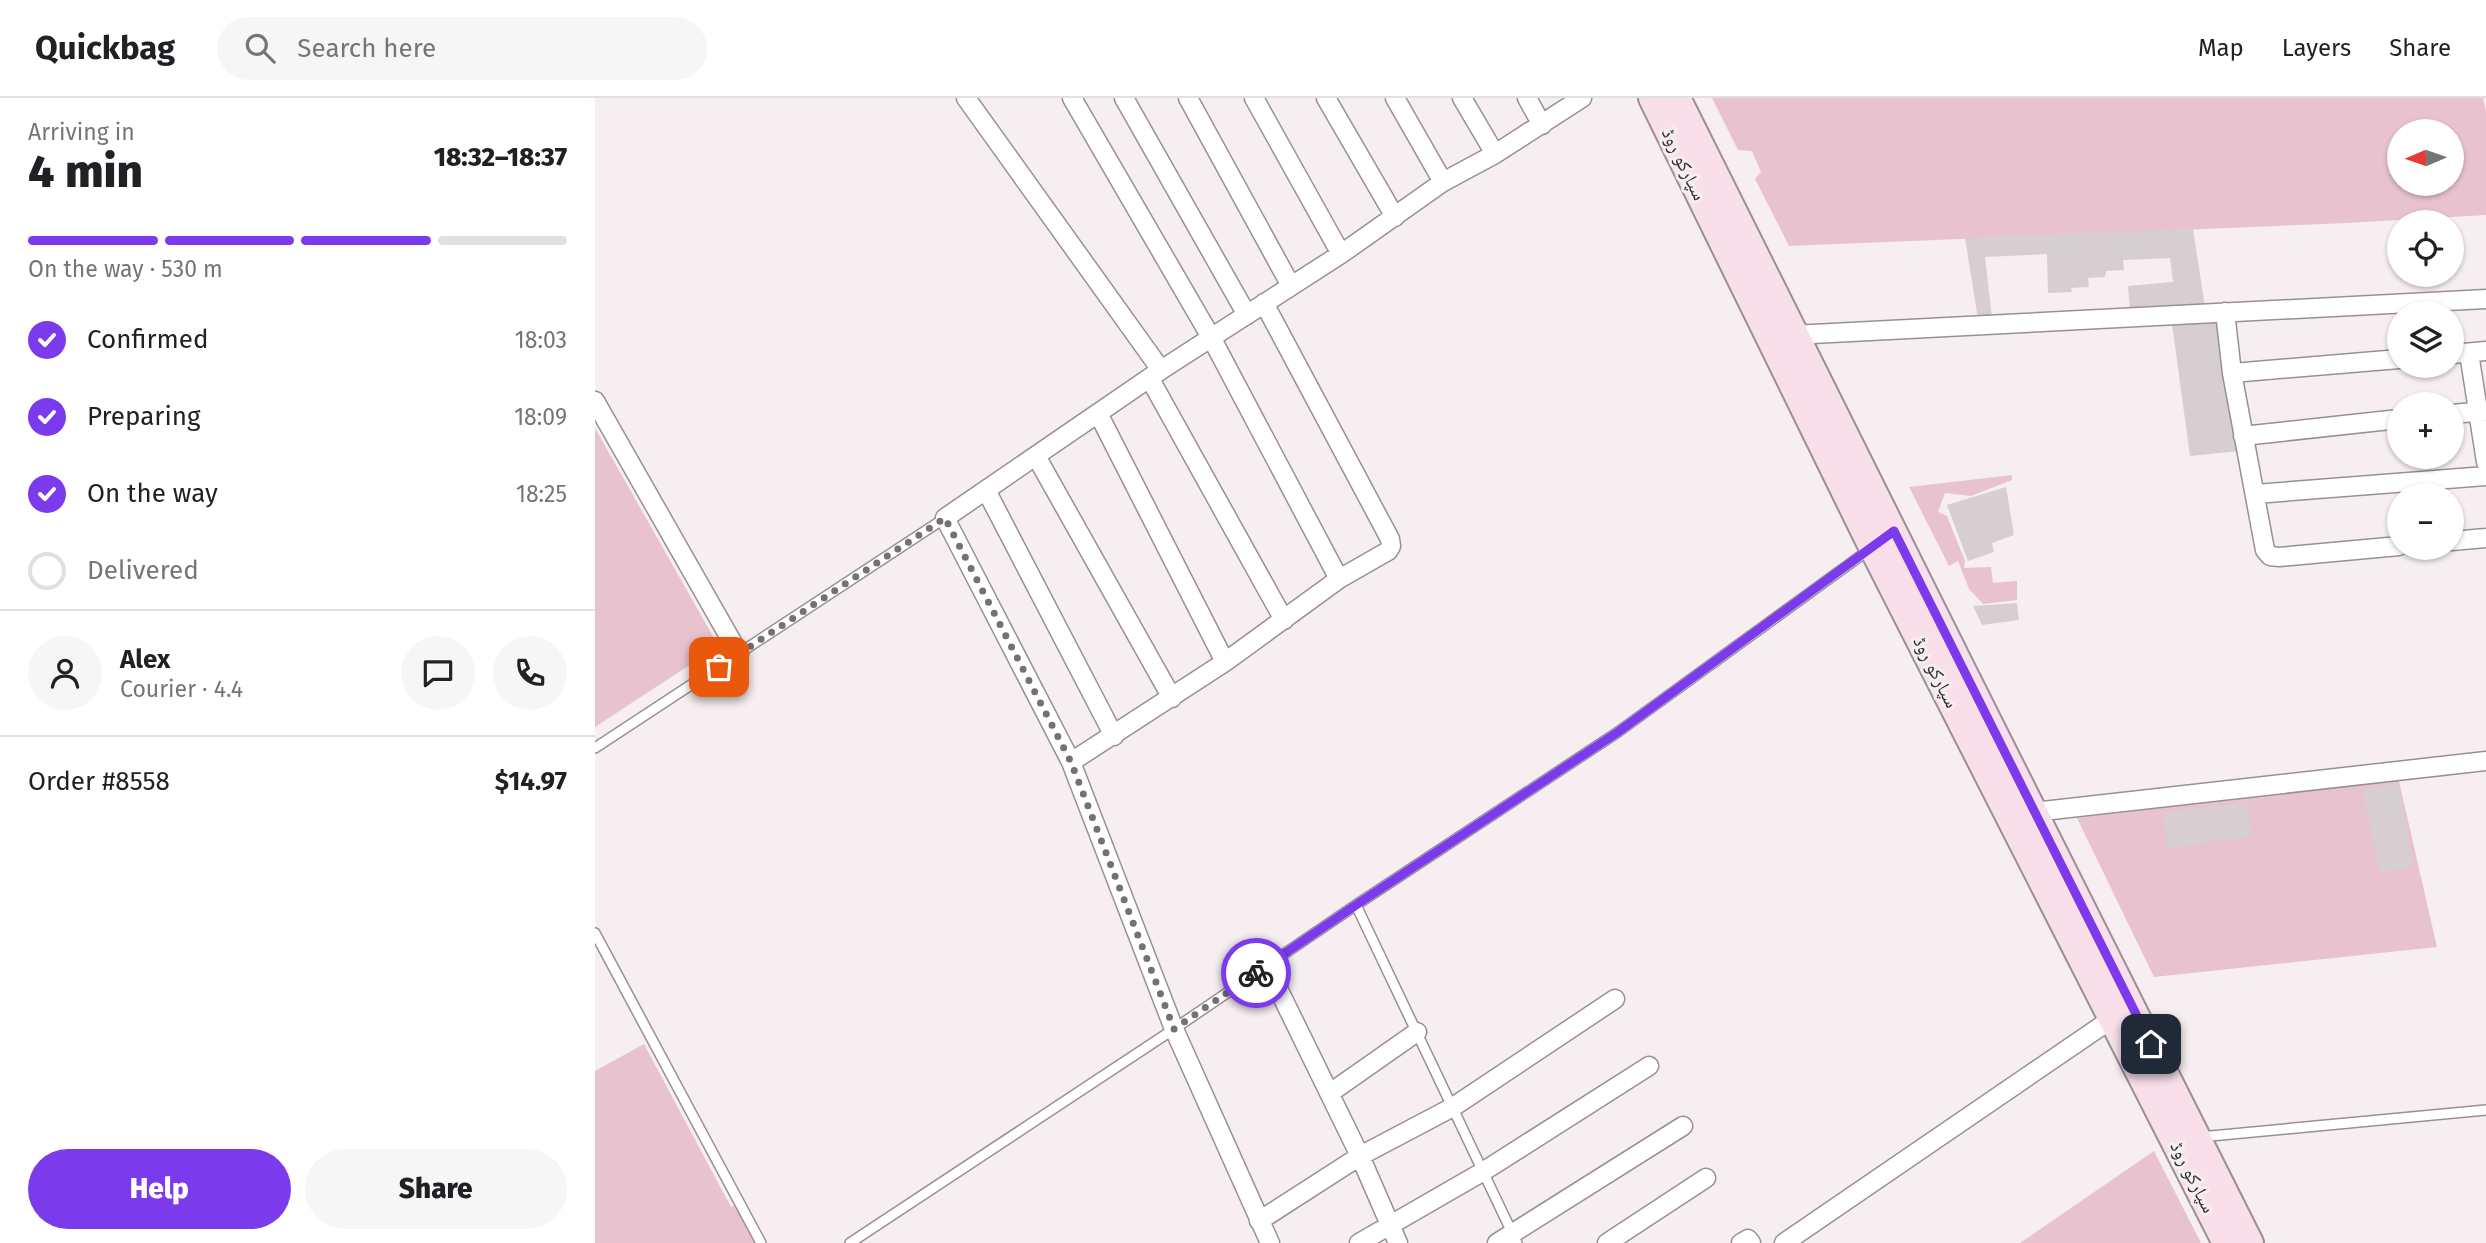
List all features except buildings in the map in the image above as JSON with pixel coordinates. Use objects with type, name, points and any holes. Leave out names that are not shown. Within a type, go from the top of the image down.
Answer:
[{"type":"street","points":[[966,98],[1156,375],[1284,620]]},
{"type":"street","points":[[1072,98],[1212,340],[1339,579]]},
{"type":"street","points":[[1124,98],[1248,315]]},
{"type":"street","points":[[1188,98],[1291,286]]},
{"type":"street","points":[[1254,98],[1341,254]]},
{"type":"street","points":[[1326,98],[1395,218]]},
{"type":"street","points":[[1395,98],[1443,183]]},
{"type":"street","points":[[1462,98],[1495,154]]},
{"type":"street","points":[[1527,98],[1542,125]]},
{"type":"street","points":[[1270,1243],[1174,1029],[1071,762],[945,518],[1263,303],[1395,218],[1443,183],[1495,154],[1582,98]]},
{"type":"street","name":"سپارکو روڈ","points":[[1652,98],[1872,547],[2226,1243]]},
{"type":"street","name":"سپارکو روڈ","points":[[1677,98],[1793,335],[2251,1243]]},
{"type":"street","points":[[1793,335],[2486,299]]},
{"type":"street","points":[[1071,762],[1172,698],[1339,579],[1388,551],[1391,546],[1390,539],[1263,303]]},
{"type":"street","points":[[2225,312],[2232,373],[2265,550],[2270,556],[2387,547]]},
{"type":"street","points":[[2469,353],[2482,411],[2486,462]]},
{"type":"street","points":[[2232,373],[2387,360]]},
{"type":"street","points":[[595,401],[739,654]]},
{"type":"street","points":[[2464,413],[2482,411]]},
{"type":"street","points":[[1099,415],[1225,662]]},
{"type":"street","points":[[2243,436],[2387,420]]},
{"type":"street","points":[[1036,456],[1172,698]]},
{"type":"street","points":[[2255,494],[2486,476]]},
{"type":"street","points":[[986,490],[1114,736]]},
{"type":"street","points":[[2464,540],[2486,538]]},
{"type":"street","points":[[2035,812],[2486,761]]},
{"type":"street","points":[[1267,966],[1360,1156],[1398,1243]]},
{"type":"street","points":[[1259,1221],[1360,1156],[1453,1107],[1615,999]]},
{"type":"street","points":[[1784,1243],[2113,1018]]},
{"type":"street","points":[[1330,1093],[1417,1032]]},
{"type":"street","points":[[1359,1243],[1484,1171],[1649,1066]]},
{"type":"street","points":[[1497,1243],[1515,1238],[1683,1126]]},
{"type":"street","points":[[1607,1243],[1706,1178]]},
{"type":"street","points":[[1741,1243],[1748,1239],[1751,1243]]},
{"type":"lane","points":[[595,748],[945,518]]},
{"type":"lane","points":[[850,1243],[1618,732],[1894,531]]},
{"type":"lane","points":[[1356,905],[1515,1238]]},
{"type":"lane","points":[[595,933],[761,1243]]},
{"type":"lane","points":[[2198,1138],[2486,1110]]},
{"type":"shaded area","points":[[1712,98],[2483,98],[2486,112],[2486,215],[2464,216],[2464,210],[2387,210],[2387,221],[1789,246],[1755,179],[1761,172],[1752,151],[1738,150]]},
{"type":"shaded area","points":[[595,428],[714,638],[714,649],[595,727]]},
{"type":"shaded area","points":[[2012,475],[2012,480],[1971,496],[1945,493],[1938,512],[1947,516],[1965,561],[1964,568],[1991,567],[1993,583],[2017,581],[2017,600],[1983,604],[1969,589],[1958,561],[1949,566],[1909,487]]},
{"type":"shaded area","points":[[2398,777],[2437,947],[2154,977],[2077,818]]},
{"type":"shaded area","points":[[644,1044],[731,1207],[736,1205],[755,1243],[595,1243],[595,1071]]},
{"type":"shaded area","points":[[2154,1151],[2201,1243],[2020,1243]]},
{"type":"way so far","points":[[719,667],[945,518],[1071,762],[1174,1029],[1256,973]]},
{"type":"route","points":[[1256,973],[1618,732],[1894,531],[2151,1044]]}]
